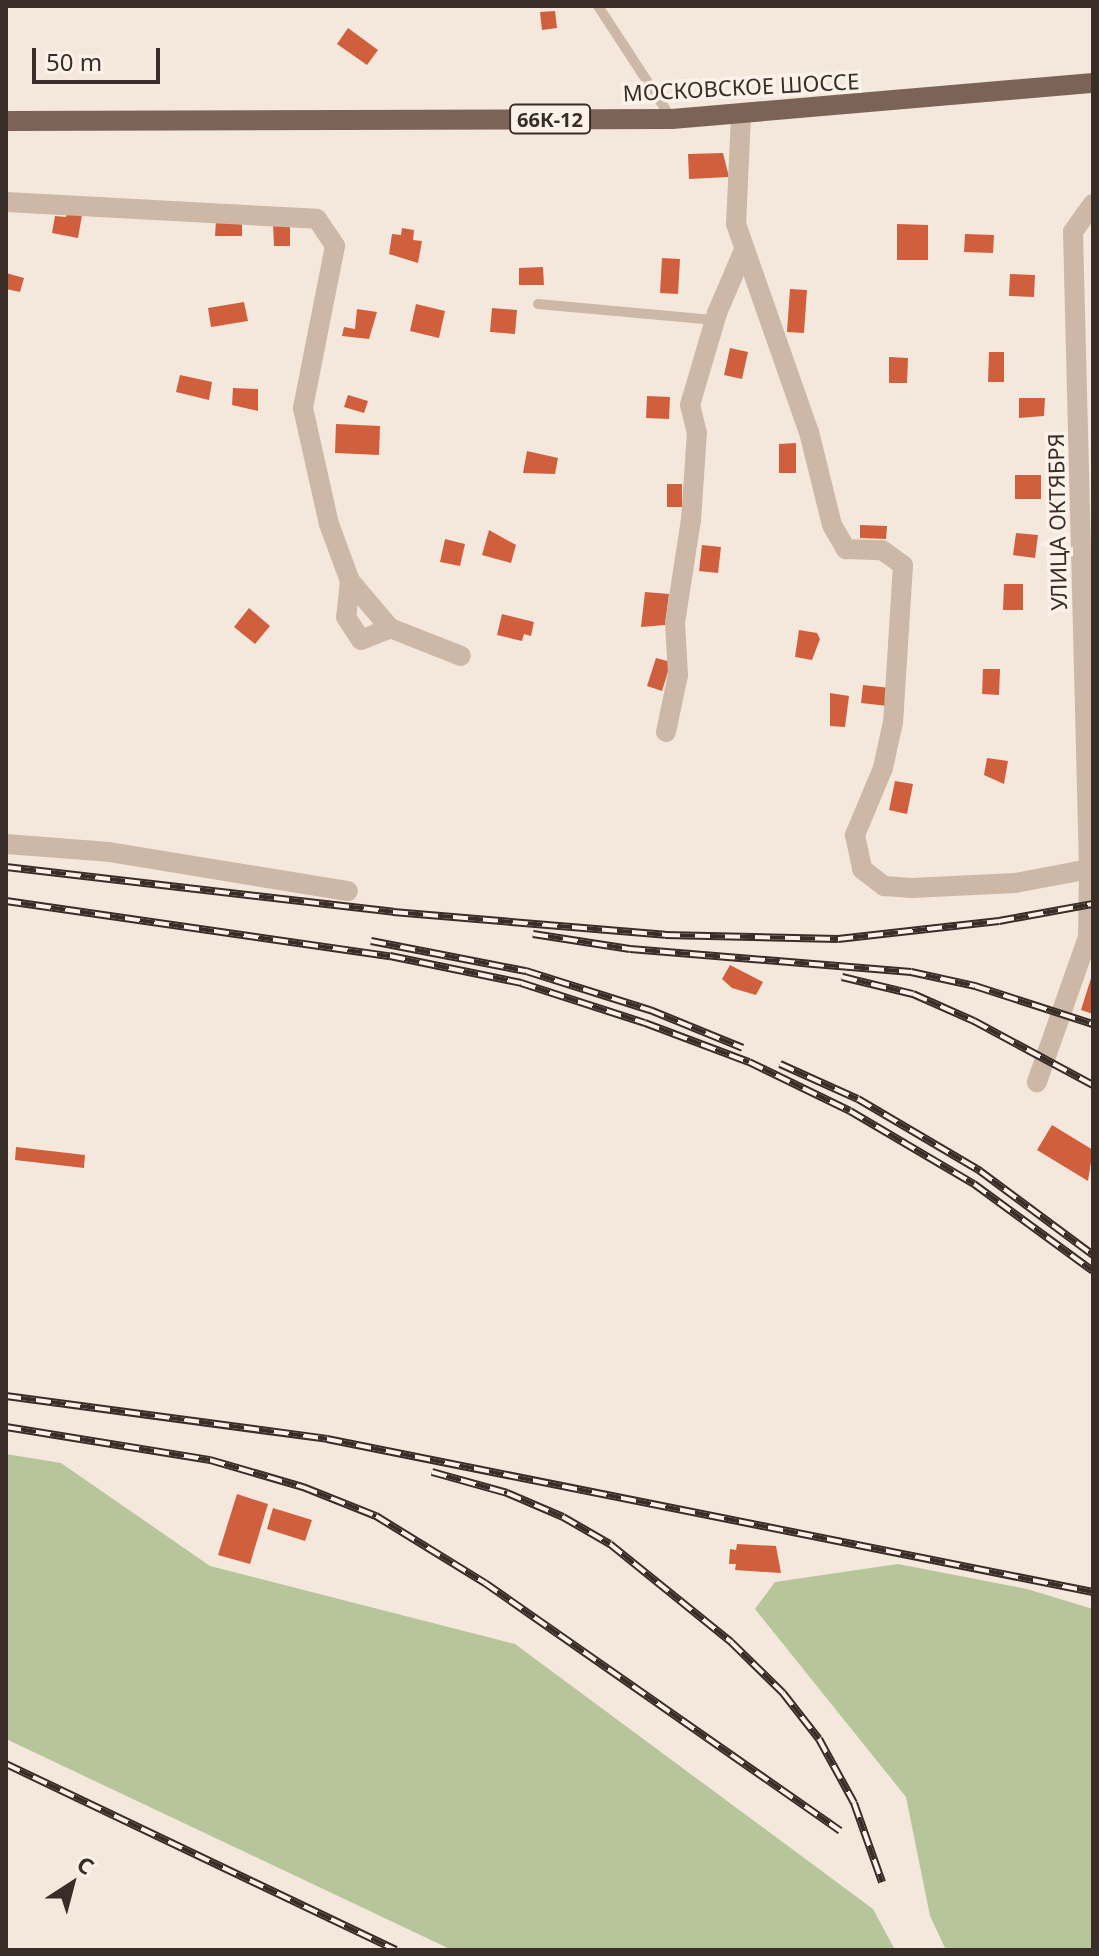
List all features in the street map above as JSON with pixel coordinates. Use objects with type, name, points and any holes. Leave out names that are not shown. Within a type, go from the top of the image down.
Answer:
[{"type":"main road","name":"МОСКОВСКОЕ ШОССЕ","points":[[6,121],[672,119],[1093,83]]},
{"type":"street","points":[[741,115],[736,224],[809,432],[832,525],[846,549],[882,550],[903,565],[893,722],[883,768],[855,835],[862,869],[884,886],[912,888],[1015,883],[1091,868]]},
{"type":"street","points":[[6,202],[317,219],[335,246],[303,408],[329,524],[350,581],[390,628],[461,656]]},
{"type":"street","name":"УЛИЦА ОКТЯБРЯ","points":[[1037,1082],[1088,937],[1091,868],[1073,232],[1093,204]]},
{"type":"street","points":[[666,732],[678,675],[675,623],[691,520],[697,433],[690,405],[715,320],[744,250]]},
{"type":"street","points":[[350,581],[346,617],[361,640],[390,628]]},
{"type":"street","points":[[6,844],[109,852],[348,891]]},
{"type":"lane","points":[[598,6],[672,119]]},
{"type":"lane","points":[[538,304],[715,320]]},
{"type":"green space","points":[[6,1454],[61,1463],[210,1566],[515,1644],[873,1909],[895,1950],[452,1950],[6,1739]]},
{"type":"green space","points":[[898,1564],[1027,1589],[1093,1609],[1093,1950],[946,1950],[930,1916],[906,1797],[755,1609],[775,1582]]},
{"type":"building","points":[[555,11],[557,28],[542,30],[540,12]]},
{"type":"building","points":[[348,28],[378,50],[367,65],[337,44]]},
{"type":"building","points":[[723,153],[729,177],[689,179],[688,154]]},
{"type":"building","points":[[67,212],[82,215],[78,238],[52,233],[55,216],[66,217]]},
{"type":"building","points":[[216,221],[242,221],[242,236],[215,236]]},
{"type":"building","points":[[290,223],[290,246],[274,246],[273,224]]},
{"type":"building","points":[[897,224],[928,225],[928,260],[897,260]]},
{"type":"building","points":[[402,228],[414,230],[413,240],[422,241],[418,263],[389,254],[392,234],[401,235]]},
{"type":"building","points":[[965,234],[994,235],[993,253],[964,252]]},
{"type":"building","points":[[662,258],[680,259],[678,294],[660,293]]},
{"type":"building","points":[[543,267],[544,285],[519,285],[519,268]]},
{"type":"building","points":[[6,273],[24,278],[20,292],[6,289]]},
{"type":"building","points":[[1010,274],[1035,275],[1034,297],[1009,296]]},
{"type":"building","points":[[790,289],[807,290],[804,333],[787,332]]},
{"type":"building","points":[[244,302],[248,321],[211,327],[208,308]]},
{"type":"building","points":[[416,304],[445,311],[439,338],[410,331]]},
{"type":"building","points":[[492,308],[517,310],[515,334],[490,332]]},
{"type":"building","points":[[357,309],[377,312],[369,339],[342,336],[344,327],[355,329]]},
{"type":"building","points":[[730,348],[748,352],[742,379],[724,375]]},
{"type":"building","points":[[989,352],[1004,352],[1004,382],[988,382]]},
{"type":"building","points":[[889,357],[908,358],[907,383],[889,383]]},
{"type":"building","points":[[180,375],[212,382],[209,400],[176,392]]},
{"type":"building","points":[[233,388],[258,389],[258,411],[232,405]]},
{"type":"building","points":[[348,395],[368,401],[364,413],[344,407]]},
{"type":"building","points":[[647,396],[670,397],[669,419],[646,418]]},
{"type":"building","points":[[1019,398],[1045,398],[1044,416],[1019,418]]},
{"type":"building","points":[[336,424],[380,426],[379,455],[335,453]]},
{"type":"building","points":[[796,443],[796,473],[779,473],[779,444]]},
{"type":"building","points":[[527,451],[558,458],[555,474],[523,473]]},
{"type":"building","points":[[1015,475],[1041,475],[1041,499],[1015,499]]},
{"type":"building","points":[[667,484],[682,484],[682,507],[667,507]]},
{"type":"building","points":[[860,525],[887,526],[886,539],[860,538]]},
{"type":"building","points":[[489,530],[516,545],[511,563],[482,555]]},
{"type":"building","points":[[1016,533],[1038,535],[1035,558],[1013,555]]},
{"type":"building","points":[[445,539],[465,544],[460,566],[440,562]]},
{"type":"building","points":[[702,545],[721,547],[718,573],[699,571]]},
{"type":"building","points":[[1004,584],[1023,584],[1023,610],[1003,610]]},
{"type":"building","points":[[645,592],[669,594],[665,625],[641,627]]},
{"type":"building","points":[[249,608],[270,626],[255,644],[234,627]]},
{"type":"building","points":[[502,614],[534,622],[531,636],[524,634],[522,641],[497,635]]},
{"type":"building","points":[[799,630],[817,633],[820,639],[812,660],[795,657]]},
{"type":"building","points":[[656,658],[671,662],[662,691],[647,686]]},
{"type":"building","points":[[983,669],[1000,669],[999,695],[982,694]]},
{"type":"building","points":[[863,685],[890,688],[888,706],[861,703]]},
{"type":"building","points":[[830,693],[849,696],[845,727],[830,726]]},
{"type":"building","points":[[987,758],[1008,761],[1004,784],[984,775]]},
{"type":"building","points":[[895,781],[913,784],[907,814],[889,810]]},
{"type":"building","points":[[730,965],[763,982],[756,995],[732,988],[722,979]]},
{"type":"building","points":[[1093,975],[1093,1014],[1081,1010]]},
{"type":"building","points":[[1052,1125],[1093,1150],[1088,1181],[1037,1150]]},
{"type":"building","points":[[16,1147],[85,1155],[84,1168],[15,1160]]},
{"type":"building","points":[[237,1494],[268,1504],[250,1564],[218,1555]]},
{"type":"building","points":[[273,1508],[312,1520],[305,1541],[267,1529]]},
{"type":"building","points":[[737,1544],[776,1546],[781,1573],[735,1570],[736,1564],[729,1564],[730,1549],[736,1550]]},
{"type":"railway","points":[[6,867],[393,912],[665,935],[838,939],[999,921],[1093,904]]},
{"type":"railway","points":[[6,901],[390,956],[521,983],[645,1023],[749,1062],[850,1111],[974,1184],[1093,1271]]},
{"type":"railway","points":[[533,934],[630,949],[911,972],[975,986],[1093,1024]]},
{"type":"railway","points":[[371,941],[526,971],[650,1010],[743,1048]]},
{"type":"railway","points":[[842,977],[913,994],[974,1021],[1093,1085]]},
{"type":"railway","points":[[780,1064],[858,1099],[980,1171],[1093,1255]]},
{"type":"railway","points":[[6,1396],[327,1439],[1093,1592]]},
{"type":"railway","points":[[6,1427],[210,1460],[303,1487],[376,1516],[485,1583],[840,1831]]},
{"type":"railway","points":[[432,1472],[507,1493],[563,1517],[610,1544],[731,1642],[783,1693],[819,1739],[854,1803],[882,1882]]},
{"type":"railway","points":[[6,1764],[396,1950]]}]
